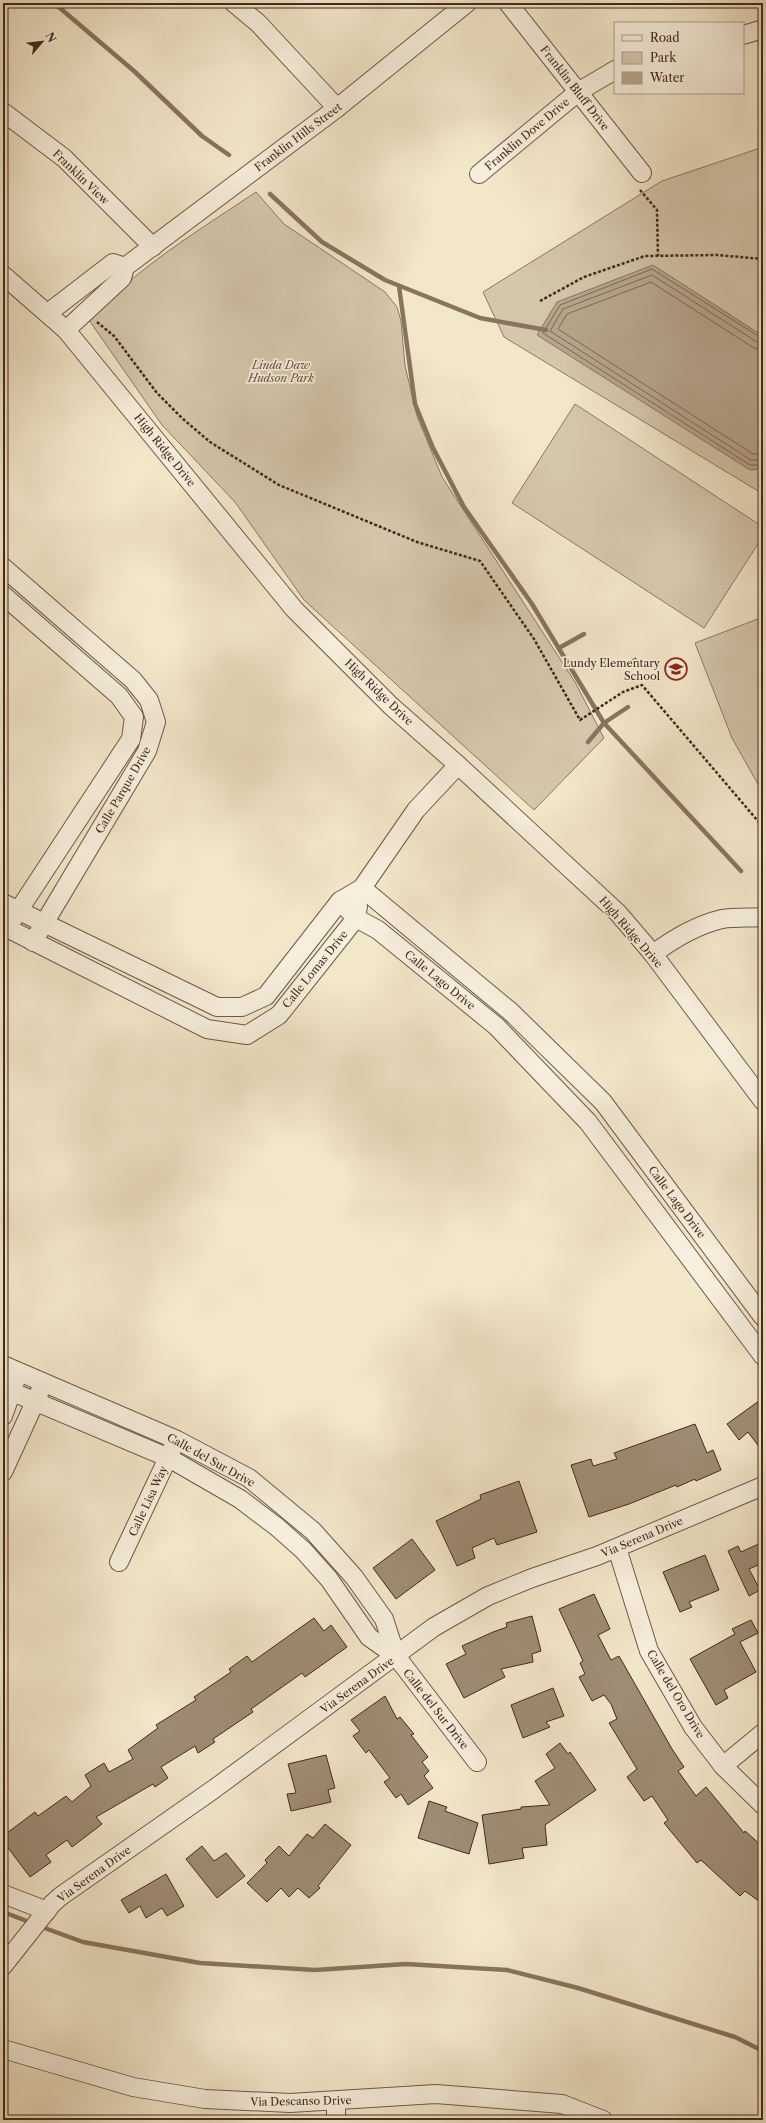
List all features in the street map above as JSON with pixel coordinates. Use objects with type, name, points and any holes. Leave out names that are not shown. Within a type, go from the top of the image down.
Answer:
[{"type":"street","points":[[234,3],[258,23],[337,108]]},
{"type":"street","name":"Franklin Hills Street","points":[[66,330],[122,278],[125,267],[153,248],[233,185],[337,108],[467,3]]},
{"type":"street","name":"Franklin Bluff Drive","points":[[508,3],[578,92],[639,180]]},
{"type":"street","points":[[744,35],[763,29]]},
{"type":"street","name":"Franklin Dove Drive","points":[[479,174],[578,92],[614,71]]},
{"type":"street","name":"Franklin View","points":[[3,112],[64,158],[153,248]]},
{"type":"street","points":[[48,313],[113,263],[125,267]]},
{"type":"street","name":"High Ridge Drive","points":[[3,275],[66,330],[294,609],[391,706],[458,765],[618,913],[652,954],[763,1101]]},
{"type":"street","name":"Calle Parque Drive","points":[[3,567],[133,680],[149,700],[156,722],[147,751],[33,942]]},
{"type":"street","points":[[3,595],[119,696],[134,717],[152,711]]},
{"type":"street","name":"Calle Parque Drive","points":[[5,927],[19,910],[131,739],[134,717]]},
{"type":"street","name":"Calle Lomas Drive","points":[[247,1035],[279,1015],[356,918],[362,888],[416,810],[458,765]]},
{"type":"street","name":"Calle Lomas Drive","points":[[3,902],[217,1007],[242,1007],[266,996],[340,901],[362,888]]},
{"type":"street","name":"Calle Lago Drive","points":[[362,888],[511,1012],[603,1102],[763,1317]]},
{"type":"street","name":"Calle Lago Drive","points":[[340,901],[356,918],[378,930],[496,1026],[588,1122],[763,1356]]},
{"type":"street","points":[[652,954],[671,940],[702,926],[723,919],[763,917]]},
{"type":"street","points":[[5,927],[207,1029],[247,1035],[242,1007]]},
{"type":"street","points":[[152,1002],[161,980]]},
{"type":"street","points":[[534,1065],[550,1050]]},
{"type":"street","name":"Calle Lago Drive","points":[[691,1259],[710,1246]]},
{"type":"street","points":[[3,1416],[11,1368]]},
{"type":"street","name":"Calle del Sur Drive","points":[[11,1368],[177,1440],[249,1478],[313,1531],[354,1577],[384,1619],[396,1656]]},
{"type":"street","points":[[3,1472],[44,1382]]},
{"type":"street","name":"Calle del Sur Drive","points":[[7,1390],[169,1458],[240,1499],[277,1527],[303,1550],[329,1579],[369,1637],[396,1656],[477,1762]]},
{"type":"street","name":"Calle Lisa Way","points":[[119,1562],[177,1440]]},
{"type":"street","name":"Via Serena Drive","points":[[3,1966],[50,1908],[434,1627],[488,1596],[532,1578],[617,1548],[763,1486]]},
{"type":"street","name":"Calle del Oro Drive","points":[[617,1548],[649,1651],[693,1727],[723,1766],[763,1805]]},
{"type":"street","points":[[723,1766],[763,1733]]},
{"type":"street","points":[[3,1894],[50,1908]]},
{"type":"street","name":"Via Descanso Drive","points":[[3,2049],[133,2087],[205,2099],[254,2102],[336,2101],[436,2094],[562,2104],[603,2120]]},
{"type":"street","points":[[336,2101],[336,2120]]},
{"type":"path","points":[[639,180],[656,210],[658,256]]},
{"type":"path","points":[[540,301],[584,277],[645,256],[717,255],[763,259]]},
{"type":"path","points":[[96,320],[114,336],[157,393],[182,419],[216,446],[279,485],[417,542],[480,561],[534,639],[580,720],[623,692],[642,685],[763,827]]},
{"type":"green space","points":[[763,147],[763,494],[504,337],[483,292],[662,181]]},
{"type":"green space","name":"Linda Daw Hudson Park","points":[[256,192],[284,224],[385,292],[397,307],[401,321],[405,366],[417,416],[442,477],[575,682],[604,738],[534,810],[304,600],[235,502],[162,425],[89,320],[107,301],[147,267],[168,251]]},
{"type":"green space","points":[[575,404],[763,527],[763,536],[704,628],[512,503]]},
{"type":"green space","points":[[763,617],[763,793],[732,738],[695,643]]},
{"type":"water","points":[[653,265],[763,336],[763,469],[750,470],[537,335],[557,302]]},
{"type":"building","points":[[763,1398],[763,1452],[748,1432],[739,1440],[727,1424]]},
{"type":"building","points":[[695,1424],[707,1453],[713,1450],[721,1470],[696,1481],[695,1479],[677,1487],[676,1485],[629,1504],[589,1517],[571,1465],[591,1459],[593,1466],[617,1459],[614,1453]]},
{"type":"building","points":[[519,1481],[537,1532],[497,1545],[494,1538],[472,1548],[475,1558],[457,1566],[436,1521],[481,1499],[480,1495]]},
{"type":"building","points":[[412,1539],[435,1570],[396,1599],[373,1568]]},
{"type":"building","points":[[763,1542],[763,1563],[749,1569],[760,1590],[749,1596],[728,1551],[738,1546],[741,1552]]},
{"type":"building","points":[[705,1555],[719,1590],[689,1602],[692,1607],[680,1612],[663,1572]]},
{"type":"building","points":[[594,1594],[610,1629],[598,1635],[611,1660],[619,1656],[672,1749],[684,1767],[678,1771],[696,1796],[706,1787],[744,1833],[745,1831],[763,1847],[763,1904],[745,1891],[740,1896],[701,1860],[697,1863],[664,1823],[668,1820],[652,1796],[644,1801],[627,1777],[637,1769],[609,1723],[617,1719],[611,1704],[604,1695],[592,1701],[579,1677],[585,1674],[580,1663],[583,1661],[559,1609]]},
{"type":"building","points":[[532,1616],[541,1651],[532,1654],[533,1662],[501,1669],[505,1677],[464,1698],[446,1664],[466,1654],[462,1646],[507,1627],[506,1623]]},
{"type":"building","points":[[314,1618],[324,1631],[331,1625],[347,1647],[305,1677],[302,1673],[251,1709],[253,1712],[213,1739],[215,1742],[198,1753],[195,1746],[161,1767],[168,1778],[155,1787],[153,1784],[96,1817],[102,1824],[72,1847],[67,1840],[46,1855],[51,1862],[30,1877],[3,1841],[3,1836],[35,1812],[38,1816],[66,1796],[72,1802],[91,1786],[85,1775],[104,1763],[109,1772],[133,1759],[128,1750],[158,1728],[156,1725],[196,1700],[194,1697],[231,1672],[229,1669],[247,1656],[252,1662]]},
{"type":"building","points":[[751,1620],[758,1633],[740,1642],[756,1672],[724,1690],[728,1698],[716,1705],[690,1659],[735,1634],[732,1629]]},
{"type":"building","points":[[553,1688],[564,1716],[546,1722],[550,1727],[523,1738],[511,1705]]},
{"type":"building","points":[[385,1696],[397,1719],[400,1717],[414,1734],[411,1735],[428,1757],[422,1762],[429,1771],[424,1776],[433,1788],[408,1805],[401,1794],[396,1798],[384,1782],[390,1778],[369,1750],[366,1753],[353,1736],[360,1731],[351,1720]]},
{"type":"building","points":[[560,1743],[568,1754],[570,1752],[596,1790],[545,1825],[547,1845],[522,1848],[524,1858],[489,1864],[482,1815],[521,1809],[521,1807],[550,1805],[535,1781],[555,1768],[546,1754]]},
{"type":"building","points":[[326,1755],[335,1788],[328,1790],[331,1802],[291,1811],[287,1794],[296,1793],[288,1764]]},
{"type":"building","points":[[429,1801],[447,1807],[445,1811],[478,1823],[469,1854],[418,1838]]},
{"type":"building","points":[[325,1824],[351,1845],[318,1886],[320,1888],[309,1898],[298,1888],[289,1897],[281,1888],[267,1902],[247,1883],[267,1863],[265,1860],[279,1846],[289,1856],[307,1834],[313,1838]]},
{"type":"building","points":[[202,1846],[214,1861],[226,1853],[245,1876],[217,1898],[186,1859]]},
{"type":"building","points":[[166,1874],[184,1906],[167,1916],[162,1908],[146,1918],[140,1906],[129,1913],[121,1900]]},
{"type":"waterway","points":[[54,3],[134,71],[202,136],[229,155]]},
{"type":"waterway","points":[[270,194],[322,242],[385,280],[480,318],[546,330]]},
{"type":"waterway","points":[[399,286],[415,404],[433,448],[464,507],[532,604],[604,723],[741,871]]},
{"type":"waterway","points":[[559,648],[584,634]]},
{"type":"waterway","points":[[631,663],[635,660]]},
{"type":"waterway","points":[[588,742],[604,723],[628,707]]},
{"type":"waterway","points":[[3,1912],[32,1923]]},
{"type":"waterway","points":[[39,1926],[83,1942],[200,1963],[315,1970],[406,1964],[507,1970],[578,1988],[735,2037],[763,2051]]},
{"type":"place","name":"Lundy Elementary School","points":[[676,669]]}]
